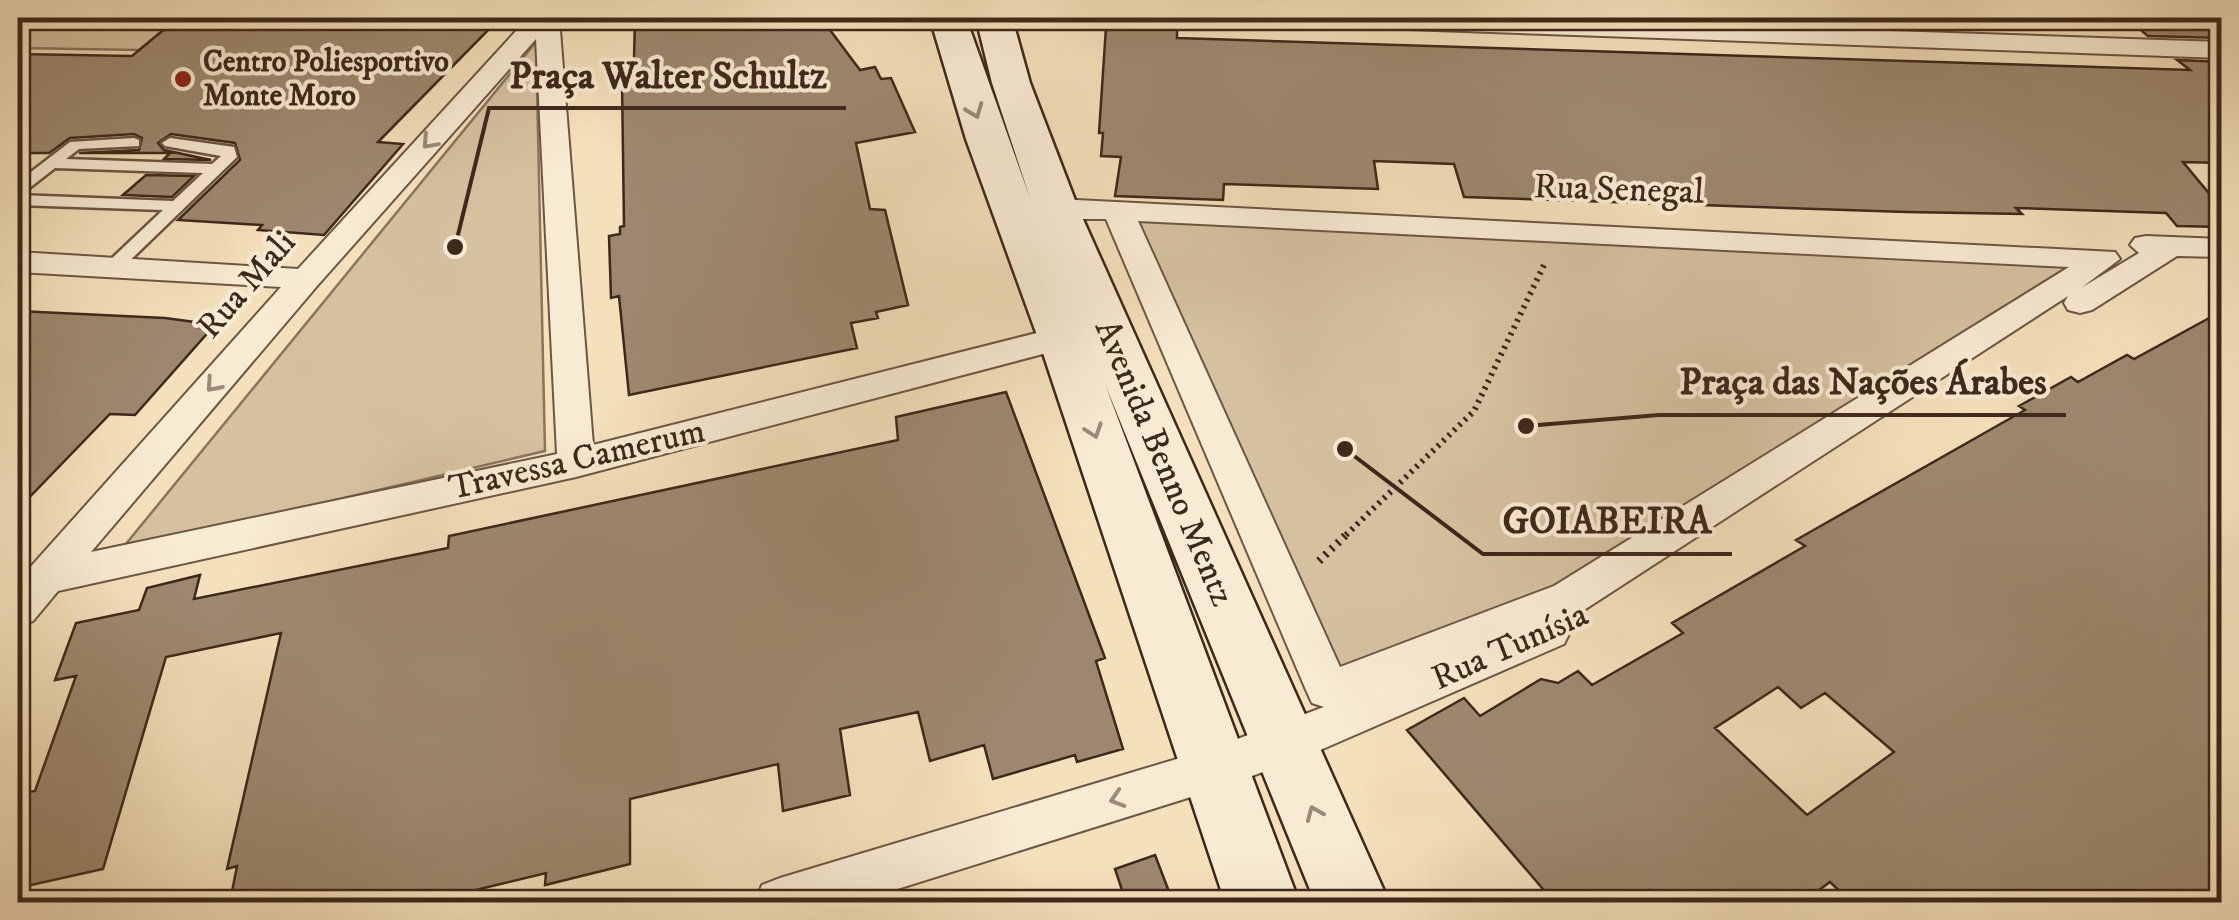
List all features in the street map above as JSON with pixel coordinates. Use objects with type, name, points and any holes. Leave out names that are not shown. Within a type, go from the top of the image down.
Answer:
[{"type":"street","name":"Rua Mali","points":[[18,609],[306,279],[544,18]]},
{"type":"street","points":[[544,18],[576,463]]},
{"type":"street","name":"Avenida Benno Mentz","points":[[948,18],[969,96],[1035,212],[1084,333],[1286,744],[1352,902]]},
{"type":"street","name":"Avenida Benno Mentz","points":[[994,18],[1011,82],[1035,212]]},
{"type":"street","points":[[1296,18],[1664,25],[2222,50]]},
{"type":"street","points":[[1118,210],[2104,259],[1569,598],[1328,690],[1285,593],[1118,210]]},
{"type":"street","name":"Rua Senegal","points":[[1035,212],[2222,248]]},
{"type":"street","name":"Rua Tunísia","points":[[780,902],[1286,744],[1590,614],[2171,246]]},
{"type":"street","points":[[18,262],[306,279]]},
{"type":"street","name":"Travessa Camerum","points":[[45,578],[576,463],[1084,333]]},
{"type":"street","name":"Avenida Benno Mentz","points":[[1084,333],[1210,770],[1262,902]]},
{"type":"lane","points":[[18,189],[75,145],[134,143]]},
{"type":"lane","points":[[113,268],[229,157],[229,150],[170,143]]},
{"type":"lane","points":[[48,163],[217,169]]},
{"type":"lane","points":[[18,200],[177,206]]},
{"type":"path","points":[[1285,593],[1474,411],[1551,250]]},
{"type":"shaded area","points":[[18,18],[178,18],[139,50],[18,48]]},
{"type":"shaded area","points":[[536,42],[545,451],[121,550]]},
{"type":"shaded area","points":[[1118,211],[2104,259],[1569,598],[1328,690]]},
{"type":"building","points":[[178,18],[500,18],[378,142],[403,144],[324,235],[258,230],[262,225],[178,220],[240,160],[235,143],[171,134],[158,143],[164,150],[211,160],[164,159],[170,153],[79,153],[139,150],[142,138],[134,134],[70,138],[49,153],[18,153],[18,54],[132,56]]},
{"type":"building","points":[[635,18],[821,18],[860,70],[875,67],[881,79],[891,78],[915,132],[856,143],[870,209],[885,210],[908,305],[876,312],[878,318],[851,323],[857,348],[629,395],[619,296],[611,298],[609,236],[620,234],[620,227],[624,226],[622,81],[625,60],[634,59]]},
{"type":"building","points":[[2126,18],[2222,18],[2222,38],[2148,36]]},
{"type":"building","points":[[1106,27],[1177,28],[1177,38],[2190,70],[2177,60],[2222,62],[2222,163],[2183,162],[2222,209],[2222,227],[2177,226],[2166,213],[2016,208],[2022,214],[1906,212],[1464,197],[1454,164],[1374,161],[1378,189],[1224,184],[1223,200],[1115,196],[1121,157],[1101,156],[1103,133],[1099,133]]},
{"type":"building","points":[[146,175],[194,176],[172,197],[123,195]]},
{"type":"building","points":[[18,311],[165,318],[212,328],[135,415],[110,414],[18,509]]},
{"type":"building","points":[[2222,311],[2222,902],[1851,902],[1830,882],[1803,902],[1661,902],[1650,890],[1632,902],[1554,902],[1407,730],[1464,698],[1480,716],[1541,679],[1558,683],[1578,671],[1592,685],[1683,633],[1672,623],[1805,546],[1796,540],[2025,410],[2019,406],[2071,377],[2078,382],[2127,355],[2134,359]],"holes":[[[1778,687],[1801,708],[1825,693],[1894,752],[1807,815],[1715,728]]]},
{"type":"building","points":[[1006,392],[1105,658],[1096,661],[1123,749],[1077,762],[1075,755],[993,779],[984,745],[930,761],[918,712],[840,729],[850,795],[783,811],[778,764],[630,799],[630,864],[545,885],[546,873],[426,902],[230,902],[237,866],[227,869],[281,633],[166,657],[103,869],[18,888],[18,794],[35,791],[76,676],[55,680],[76,623],[139,610],[147,588],[200,575],[194,599],[448,548],[449,536],[898,440],[896,417]]},
{"type":"building","points":[[1155,855],[1173,902],[1126,902],[1115,869]]},
{"type":"place","name":"Centro Poliesportivo Monte Moro","points":[[183,79]]},
{"type":"place","name":"Praça Walter Schultz","points":[[455,247]]},
{"type":"place","name":"Praça das Nações Árabes","points":[[1526,426]]},
{"type":"place","name":"GOIABEIRA","points":[[1345,449]]}]
